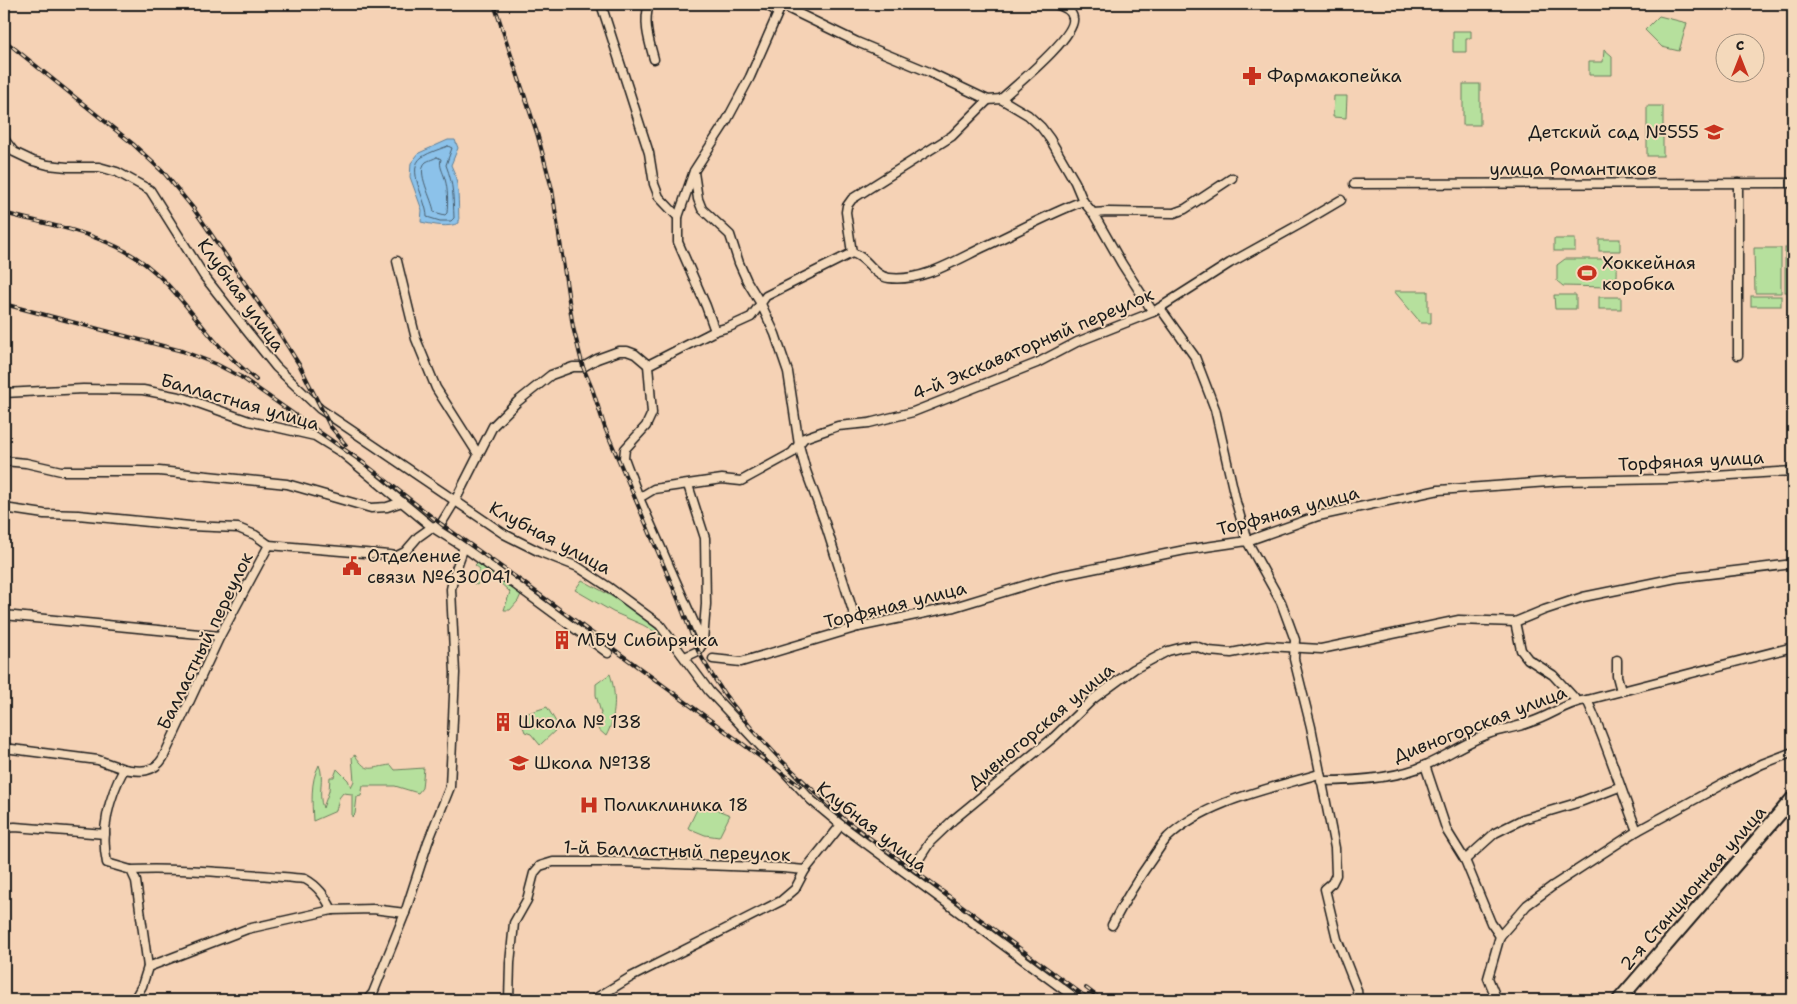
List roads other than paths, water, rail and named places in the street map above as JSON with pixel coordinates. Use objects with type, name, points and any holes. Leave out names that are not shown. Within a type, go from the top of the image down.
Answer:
[{"type":"main road","name":"2-я Станционная улица","points":[[1619,1000],[1793,798]]},
{"type":"street","points":[[601,4],[649,153],[654,184],[659,197],[678,217]]},
{"type":"street","points":[[649,4],[646,19],[647,33],[654,59]]},
{"type":"street","points":[[765,4],[780,7],[988,100],[1001,99],[1028,115],[1050,139],[1075,182],[1083,201],[1093,213],[1122,264],[1156,310],[1195,357],[1215,409],[1247,542],[1282,602],[1295,640],[1296,668],[1311,727],[1335,848],[1336,875],[1332,883],[1325,890],[1329,900],[1337,939],[1357,990],[1358,1000]]},
{"type":"street","points":[[1001,99],[1044,59],[1072,27],[1074,18],[1070,12],[1055,4]]},
{"type":"street","points":[[715,331],[678,242],[678,217],[694,171],[727,120],[750,77],[780,7]]},
{"type":"street","points":[[852,252],[846,212],[847,206],[852,199],[952,136],[988,100]]},
{"type":"street","name":"Клубная улица","points":[[4,139],[14,152],[33,161],[67,167],[99,167],[117,172],[150,190],[204,276],[276,367],[320,408],[504,534],[540,552],[578,567],[660,625],[709,691],[811,800],[841,825],[1078,1000]]},
{"type":"street","points":[[694,171],[698,199],[702,209],[730,235],[747,281],[762,304],[776,334],[788,372],[799,445],[806,471],[824,520],[858,627]]},
{"type":"street","points":[[1093,213],[1174,213],[1185,209],[1232,178]]},
{"type":"street","points":[[1738,183],[1738,356]]},
{"type":"street","name":"улица Романтиков","points":[[1354,184],[1793,183]]},
{"type":"street","name":"4-й Экскаваторный переулок","points":[[639,498],[654,489],[722,479],[741,481],[792,453],[804,438],[838,426],[869,423],[913,412],[1028,367],[1077,342],[1156,310],[1230,263],[1302,224],[1341,200]]},
{"type":"street","points":[[703,643],[639,498],[624,458],[625,449],[646,426],[652,413],[648,365],[715,331],[730,327],[752,316],[766,296],[852,252],[859,254],[886,278],[910,278],[932,271],[1050,214],[1083,201]]},
{"type":"street","points":[[397,261],[416,339],[436,388],[478,454]]},
{"type":"street","name":"Балластный переулок","points":[[4,748],[98,760],[124,769],[140,772],[149,770],[159,764],[172,740],[220,636],[269,545],[397,556],[405,552],[418,537],[432,527],[441,524],[455,501],[493,426],[517,402],[551,375],[573,367],[583,367],[597,359],[619,351],[635,354],[648,365]]},
{"type":"street","name":"Балластная улица","points":[[4,394],[83,389],[143,390],[184,398],[249,421],[315,436],[341,452],[432,527],[464,547],[608,654]]},
{"type":"street","points":[[4,461],[26,463],[61,471],[159,471],[287,484],[371,508],[387,507],[402,502]]},
{"type":"street","name":"Торфяная улица","points":[[713,659],[741,662],[883,620],[954,607],[1053,578],[1185,550],[1247,542],[1318,516],[1439,490],[1562,481],[1668,479],[1793,471]]},
{"type":"street","points":[[685,657],[698,651],[703,643],[706,604],[705,538],[688,485]]},
{"type":"street","points":[[4,508],[44,514],[238,528],[255,535],[269,545]]},
{"type":"street","points":[[367,1000],[373,993],[405,913],[428,842],[450,787],[455,672],[451,589],[454,572],[464,547]]},
{"type":"street","name":"Дивногорская улица","points":[[917,862],[930,842],[953,820],[1054,738],[1093,699],[1134,669],[1168,651],[1195,646],[1209,651],[1231,654],[1267,646],[1321,649],[1459,620],[1515,622],[1583,597],[1676,578],[1793,564]]},
{"type":"street","points":[[4,615],[220,636]]},
{"type":"street","points":[[1515,622],[1521,650],[1528,659],[1553,674],[1577,701]]},
{"type":"street","name":"Дивногорская улица","points":[[1112,924],[1134,885],[1166,839],[1183,824],[1201,813],[1242,798],[1320,778],[1343,781],[1369,779],[1406,771],[1425,765],[1458,747],[1490,734],[1532,722],[1577,701],[1588,700],[1793,646]]},
{"type":"street","points":[[1617,660],[1617,676],[1621,691]]},
{"type":"street","points":[[1588,700],[1636,831]]},
{"type":"street","points":[[1497,1000],[1488,978],[1500,936],[1534,900],[1636,831],[1740,775],[1793,752]]},
{"type":"street","points":[[1425,765],[1447,830],[1465,860],[1491,923],[1500,936]]},
{"type":"street","points":[[124,769],[112,794],[105,834],[104,852],[107,863],[131,870],[167,868],[212,870],[305,879],[315,884],[326,898],[332,910]]},
{"type":"street","points":[[1465,860],[1495,833],[1523,819],[1580,802],[1619,787]]},
{"type":"street","name":"1-й Балластный переулок","points":[[593,1000],[631,977],[781,901],[795,889],[804,870],[841,825]]},
{"type":"street","points":[[4,828],[15,827],[105,834]]},
{"type":"street","name":"1-й Балластный переулок","points":[[509,1000],[514,923],[527,900],[534,873],[540,866],[553,862],[623,862],[804,870]]},
{"type":"street","points":[[131,870],[137,887],[148,967],[142,986],[134,1000]]},
{"type":"street","points":[[148,967],[247,929],[332,910],[373,909],[405,913]]},
{"type":"water","points":[[448,140],[455,140],[458,148],[451,165],[457,186],[459,223],[445,226],[421,222],[422,210],[410,177],[411,163],[419,153]]},
{"type":"railway","points":[[494,4],[537,133],[552,189],[573,327],[583,367],[605,428],[678,599],[698,651],[712,675],[752,729],[783,762],[844,819],[1090,1000]]},
{"type":"railway","points":[[4,40],[133,144],[165,174],[193,208],[280,334],[300,366],[330,426],[346,445]]},
{"type":"railway","points":[[4,213],[98,239],[127,252],[141,261],[175,292],[220,346],[256,380]]},
{"type":"railway","points":[[4,304],[182,351],[216,364],[241,377],[365,464],[441,524],[800,786]]},
{"type":"railway","points":[[1086,988],[1102,1000]]},
{"type":"place","name":"Фармакопейка","points":[[1252,76]]},
{"type":"place","name":"Детский сад №555","points":[[1714,132]]},
{"type":"place","name":"Хоккейная коробка","points":[[1587,273]]},
{"type":"place","name":"Отделение связи №630041","points":[[352,566]]},
{"type":"place","name":"МБУ Сибирячка","points":[[562,640]]},
{"type":"place","name":"Школа № 138","points":[[503,722]]},
{"type":"place","name":"Школа №138","points":[[519,763]]},
{"type":"place","name":"Поликлиника 18","points":[[589,805]]}]
